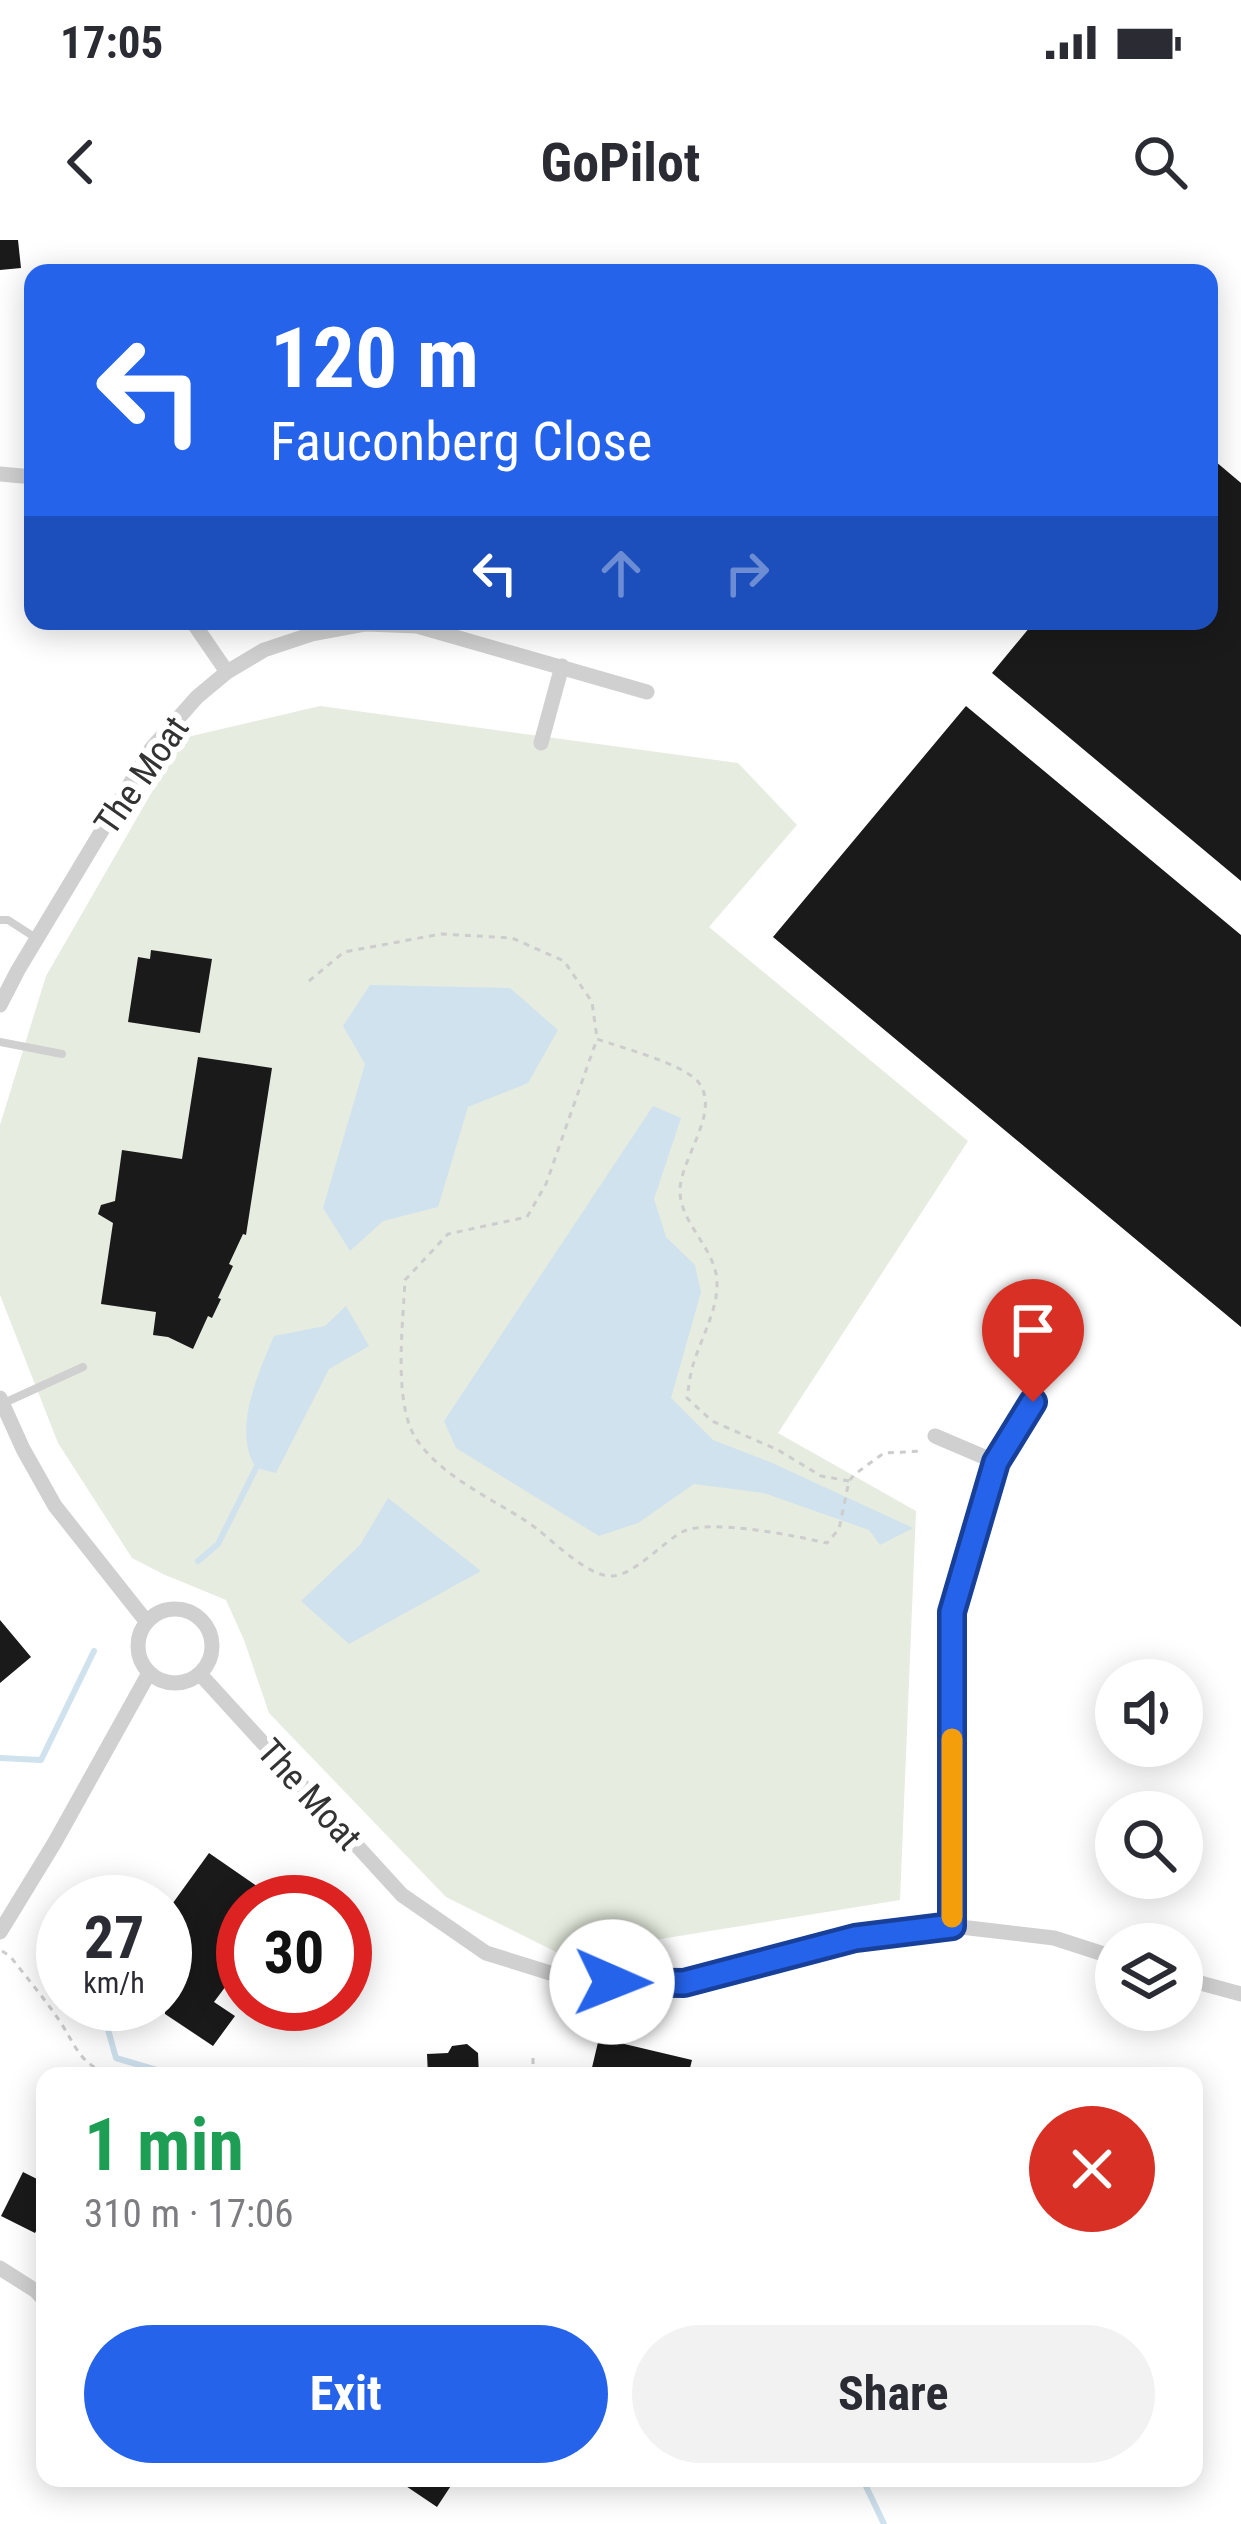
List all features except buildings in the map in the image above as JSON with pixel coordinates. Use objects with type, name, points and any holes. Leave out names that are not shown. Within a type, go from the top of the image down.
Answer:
[{"type":"street","points":[[198,630],[227,672]]},
{"type":"street","name":"The Moat","points":[[0,1005],[151,749],[196,697],[264,650],[334,630]]},
{"type":"street","name":"The Moat","points":[[432,630],[647,692]]},
{"type":"street","points":[[541,743],[562,666]]},
{"type":"street","points":[[1,1401],[55,1506],[146,1621]]},
{"type":"street","points":[[952,1926],[952,1612],[996,1462],[1033,1402]]},
{"type":"street","points":[[935,1436],[996,1462]]},
{"type":"street","points":[[183,1609],[201,1618],[212,1636],[211,1657],[200,1674],[184,1683],[165,1682],[149,1673],[139,1657],[137,1638],[146,1621],[163,1610],[183,1609]]},
{"type":"street","points":[[0,1932],[56,1842],[149,1673]]},
{"type":"street","name":"The Moat","points":[[200,1674],[402,1895],[486,1953],[576,1981],[684,1983],[855,1938],[952,1926],[1054,1938],[1095,1951]]},
{"type":"street","points":[[1203,1984],[1241,1994]]},
{"type":"street","points":[[0,2268],[36,2291]]},
{"type":"lane","points":[[0,920],[8,920],[37,939]]},
{"type":"lane","points":[[0,1042],[62,1054]]},
{"type":"lane","points":[[1,1401],[83,1367]]},
{"type":"path","points":[[309,981],[344,952],[441,934],[512,938],[564,961],[592,1002],[597,1040],[546,1184],[526,1217],[448,1234],[405,1280],[403,1399],[411,1431],[464,1484],[526,1520],[587,1568],[606,1577],[621,1576],[685,1530],[778,1532],[826,1543],[839,1529],[849,1480],[884,1453],[922,1452],[935,1436]]},
{"type":"path","points":[[597,1040],[676,1066],[695,1078],[705,1093],[706,1111],[686,1160],[680,1192],[717,1279],[712,1314],[692,1367],[687,1398],[712,1421],[778,1450],[821,1476],[849,1480]]},
{"type":"path","points":[[1,1953],[10,1957],[62,2024],[76,2052],[92,2067]]},
{"type":"path","points":[[532,2067],[533,2056]]},
{"type":"shaded area","points":[[320,706],[738,763],[797,825],[709,927],[968,1141],[778,1433],[916,1511],[900,1900],[562,1955],[446,1897],[269,1713],[226,1600],[132,1558],[58,1443],[0,1295],[0,1125],[46,976],[183,738]]},
{"type":"water","points":[[370,985],[510,988],[558,1030],[528,1083],[468,1107],[438,1207],[383,1221],[350,1251],[323,1208],[365,1064],[343,1026]]},
{"type":"water","points":[[653,1106],[681,1118],[654,1199],[666,1237],[695,1265],[701,1292],[671,1398],[713,1440],[913,1528],[880,1545],[869,1530],[764,1493],[694,1484],[638,1523],[599,1536],[456,1448],[444,1421]]},
{"type":"water","points":[[346,1306],[369,1346],[329,1369],[276,1473],[256,1468],[246,1437],[247,1420],[274,1336],[325,1326]]},
{"type":"water","points":[[388,1498],[481,1571],[349,1644],[301,1601],[360,1545]]},
{"type":"waterway","points":[[198,1561],[218,1544],[256,1468]]},
{"type":"waterway","points":[[0,1758],[41,1760],[94,1651]]},
{"type":"waterway","points":[[108,2031],[116,2058],[146,2067]]},
{"type":"waterway","points":[[866,2487],[884,2524]]},
{"type":"slow traffic","points":[[952,1739],[952,1917]]},
{"type":"route","points":[[612,1982],[684,1983],[855,1938],[952,1926],[952,1612],[996,1462],[1033,1402]]}]
